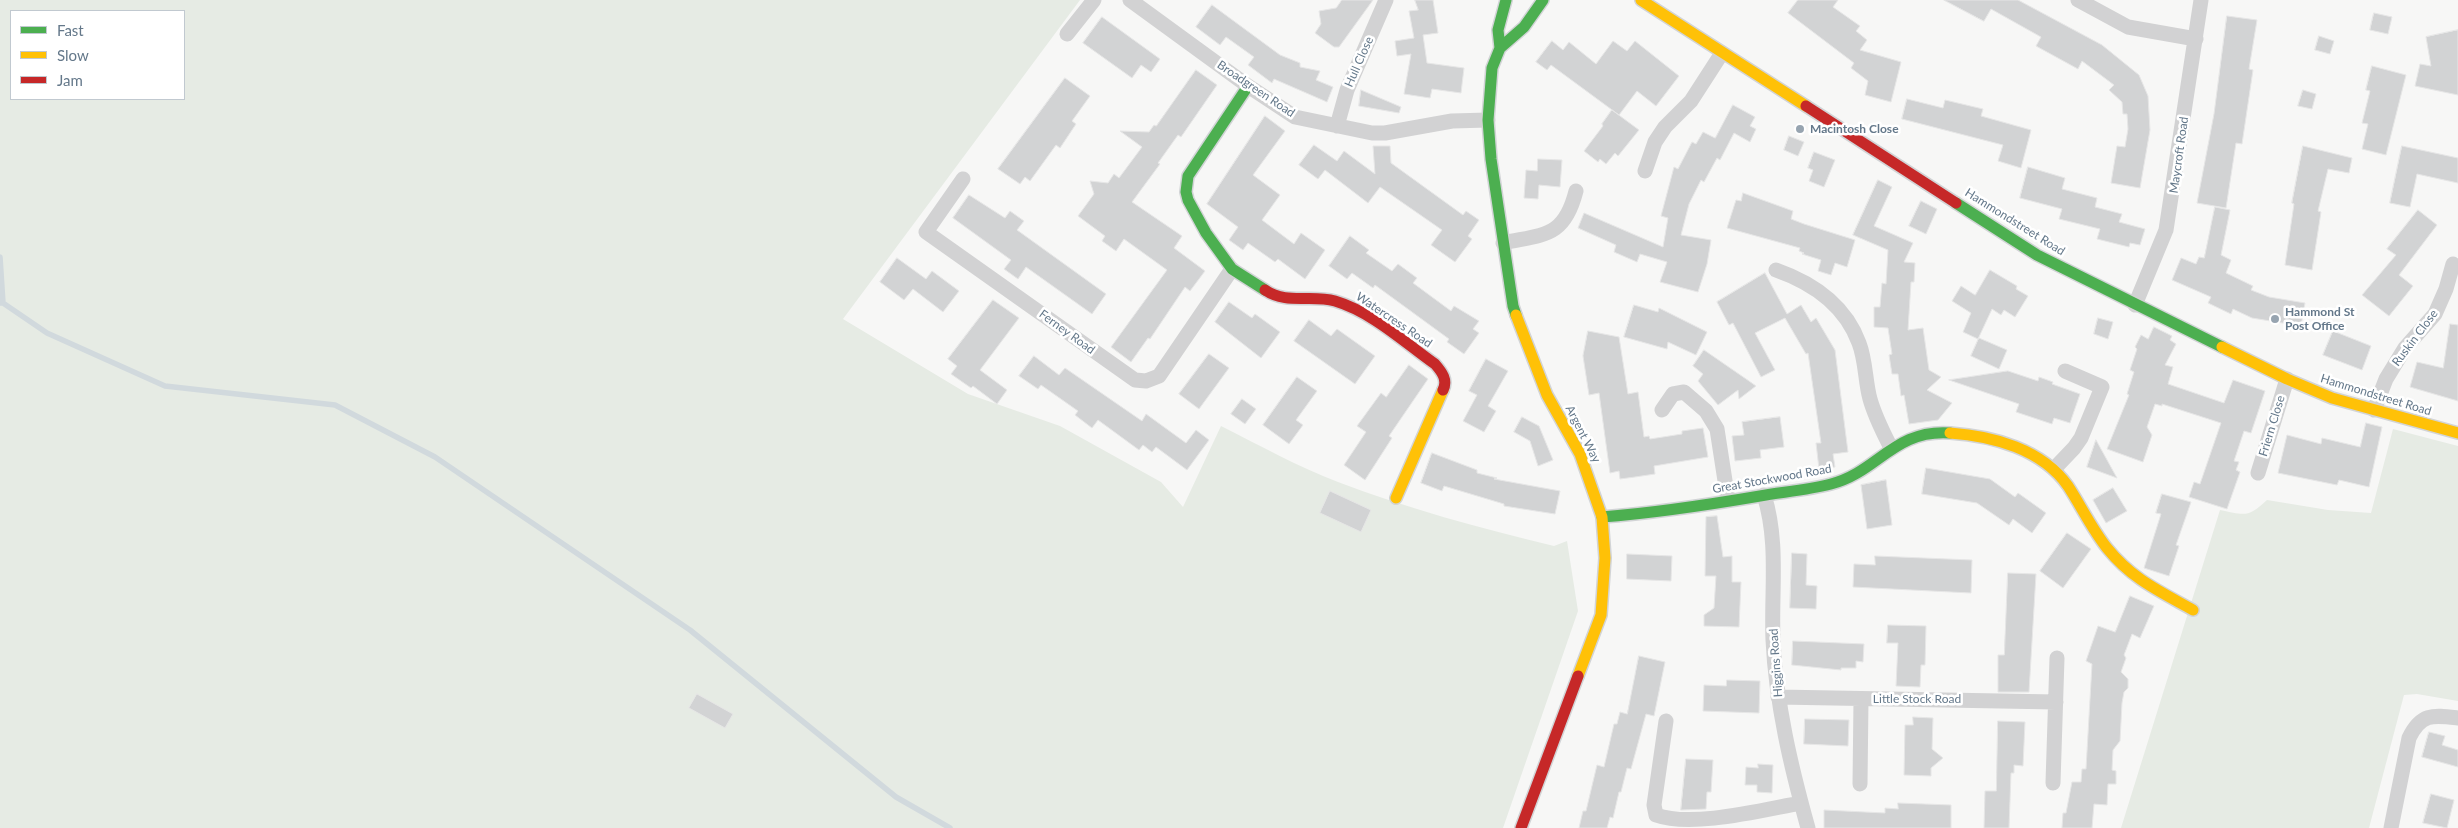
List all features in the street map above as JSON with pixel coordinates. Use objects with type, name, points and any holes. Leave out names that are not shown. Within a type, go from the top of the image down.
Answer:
[{"type":"street","points":[[1067,34],[1094,0]]},
{"type":"street","name":"Broadgreen Road","points":[[1130,0],[1248,86],[1295,117],[1372,134],[1452,121],[1488,120]]},
{"type":"street","name":"Hull Close","points":[[1337,126],[1347,90],[1386,0]]},
{"type":"street","name":"Argent Way","points":[[1506,0],[1498,30],[1500,48],[1492,68],[1488,120],[1491,159],[1513,306],[1547,395],[1580,454],[1602,517],[1606,558],[1601,615],[1521,828]]},
{"type":"street","points":[[1500,48],[1515,37],[1537,14],[1543,0]]},
{"type":"street","name":"Hammondstreet Road","points":[[1641,0],[1827,118],[2036,255],[2287,379],[2332,398],[2458,433]]},
{"type":"street","points":[[2078,0],[2128,27],[2196,39]]},
{"type":"street","name":"Maycroft Road","points":[[2135,305],[2166,230],[2201,0]]},
{"type":"street","points":[[1645,171],[1655,142],[1666,126],[1691,101],[1722,53]]},
{"type":"street","name":"Watercress Road","points":[[1248,86],[1191,172],[1186,184],[1188,200],[1211,241],[1232,269],[1272,295],[1283,299],[1333,300],[1358,309],[1434,364],[1443,373],[1445,386],[1396,498]]},
{"type":"street","name":"Ferney Road","points":[[963,179],[926,232],[1135,380],[1146,381],[1159,376],[1232,269]]},
{"type":"street","points":[[1503,243],[1550,233],[1561,225],[1572,205],[1576,191]]},
{"type":"street","name":"Ruskin Close","points":[[2374,410],[2386,379],[2400,355],[2435,314],[2446,289],[2453,264]]},
{"type":"street","points":[[1776,270],[1805,281],[1817,288],[1846,318],[1860,344],[1870,398],[1891,448]]},
{"type":"street","points":[[2054,469],[2081,438],[2102,387],[2065,371]]},
{"type":"street","name":"Friern Close","points":[[2258,472],[2287,379]]},
{"type":"street","points":[[1662,410],[1673,394],[1684,392],[1706,410],[1717,429],[1728,500]]},
{"type":"street","name":"Great Stockwood Road","points":[[1602,517],[1662,512],[1832,484],[1860,472],[1891,448],[1917,435],[1940,432],[1954,433],[2014,445],[2034,454],[2054,469],[2067,485],[2106,547],[2137,579],[2194,610]]},
{"type":"street","name":"Higgins Road","points":[[1764,495],[1769,510],[1772,534],[1773,639],[1778,697],[1808,828]]},
{"type":"street","points":[[2053,783],[2057,658]]},
{"type":"street","name":"Little Stock Road","points":[[1778,697],[1861,700],[1945,698],[2056,702]]},
{"type":"street","points":[[1860,784],[1861,700]]},
{"type":"street","points":[[2391,828],[2410,738],[2418,722],[2431,716],[2458,718]]},
{"type":"street","points":[[1666,721],[1654,805],[1656,816],[1664,819],[1703,820],[1801,803]]},
{"type":"shaded area","points":[[0,0],[1080,0],[843,319],[968,394],[1060,426],[1161,482],[1183,507],[1221,426],[1308,470],[1391,501],[1472,525],[1554,546],[1567,541],[1578,611],[1503,828],[0,828]]},
{"type":"shaded area","points":[[2393,429],[2458,446],[2458,701],[2417,694],[2404,695],[2369,828],[2121,828],[2220,510],[2246,514],[2255,510],[2267,500],[2328,510],[2371,513]]},
{"type":"building","points":[[1342,0],[1373,0],[1339,47],[1334,47],[1315,33],[1321,24],[1319,11],[1336,8]]},
{"type":"building","points":[[1415,0],[1433,0],[1438,33],[1423,35],[1427,63],[1464,68],[1461,93],[1432,89],[1430,98],[1404,94],[1411,54],[1397,56],[1395,41],[1414,38],[1409,11],[1418,10]]},
{"type":"building","points":[[1798,0],[1838,0],[1833,7],[1860,26],[1856,31],[1867,40],[1860,50],[1901,62],[1891,102],[1865,95],[1868,81],[1851,68],[1854,63],[1788,13]]},
{"type":"building","points":[[1944,0],[2018,0],[2102,45],[2139,75],[2148,96],[2150,130],[2140,188],[2111,183],[2117,146],[2125,147],[2128,129],[2127,114],[2123,114],[2122,102],[2109,90],[2114,85],[2082,61],[2078,69],[2036,46],[2041,37],[1991,9],[1984,21]]},
{"type":"building","points":[[1212,5],[1280,55],[1300,63],[1300,67],[1320,71],[1316,80],[1333,87],[1327,102],[1274,79],[1272,83],[1248,65],[1254,57],[1226,37],[1220,45],[1196,27]]},
{"type":"building","points":[[2374,13],[2392,17],[2388,34],[2370,30]]},
{"type":"building","points":[[2227,16],[2257,20],[2249,69],[2253,70],[2242,144],[2236,143],[2226,208],[2197,203],[2214,114]]},
{"type":"building","points":[[1102,17],[1160,59],[1151,72],[1141,65],[1132,78],[1083,43]]},
{"type":"building","points":[[2458,30],[2458,95],[2415,86],[2420,64],[2431,66],[2426,37]]},
{"type":"building","points":[[2319,36],[2334,41],[2330,54],[2315,50]]},
{"type":"building","points":[[1552,41],[1563,50],[1569,42],[1596,64],[1613,41],[1627,51],[1635,41],[1679,76],[1656,106],[1637,91],[1619,115],[1551,65],[1547,70],[1536,62]]},
{"type":"building","points":[[2372,66],[2406,75],[2386,155],[2362,149],[2368,124],[2362,123],[2370,91],[2366,90]]},
{"type":"building","points":[[1196,70],[1217,85],[1181,137],[1178,135],[1158,163],[1160,164],[1132,202],[1182,236],[1174,248],[1205,271],[1190,291],[1185,287],[1150,339],[1148,338],[1131,362],[1111,347],[1167,270],[1124,239],[1116,251],[1102,241],[1105,236],[1078,216],[1094,194],[1090,181],[1108,183],[1114,174],[1119,178],[1142,147],[1120,131],[1149,132],[1154,125],[1156,126]]},
{"type":"building","points":[[1065,78],[1090,96],[1072,121],[1076,124],[1060,148],[1056,145],[1030,181],[1025,177],[1020,184],[998,169]]},
{"type":"building","points":[[1361,90],[1401,107],[1399,113],[1359,106]]},
{"type":"building","points":[[2303,90],[2316,94],[2312,109],[2298,106]]},
{"type":"building","points":[[1907,99],[1943,108],[1945,100],[1983,109],[1981,116],[2031,130],[2021,168],[1998,161],[2003,145],[1902,119]]},
{"type":"building","points":[[1733,105],[1755,117],[1750,126],[1756,129],[1750,142],[1734,133],[1720,160],[1717,158],[1704,182],[1701,180],[1689,204],[1681,235],[1711,240],[1707,264],[1698,292],[1660,282],[1667,262],[1640,254],[1637,262],[1614,252],[1616,245],[1578,228],[1584,213],[1663,247],[1668,218],[1661,216],[1674,167],[1678,169],[1692,142],[1696,144],[1703,132],[1715,138]]},
{"type":"building","points":[[1612,110],[1639,130],[1618,156],[1615,153],[1606,164],[1600,159],[1598,162],[1584,151],[1603,126],[1602,124]]},
{"type":"building","points":[[1265,116],[1285,131],[1253,175],[1280,195],[1262,220],[1294,244],[1301,233],[1325,250],[1305,279],[1278,259],[1275,262],[1248,243],[1243,250],[1229,240],[1238,227],[1207,204]]},
{"type":"building","points":[[1789,136],[1804,142],[1798,156],[1784,150]]},
{"type":"building","points":[[1314,145],[1337,161],[1344,151],[1375,174],[1373,146],[1390,146],[1391,163],[1463,215],[1466,211],[1479,220],[1468,236],[1472,239],[1455,262],[1431,245],[1442,230],[1380,187],[1368,203],[1325,170],[1318,179],[1299,165]]},
{"type":"building","points":[[2303,146],[2352,158],[2349,173],[2328,169],[2318,211],[2321,212],[2312,270],[2285,265],[2294,204],[2292,203]]},
{"type":"building","points":[[2402,146],[2458,158],[2458,183],[2417,174],[2410,207],[2390,203]]},
{"type":"building","points":[[1814,152],[1835,160],[1824,187],[1809,181],[1813,170],[1808,168]]},
{"type":"building","points":[[1538,159],[1562,160],[1560,187],[1539,185],[1538,199],[1524,198],[1526,170],[1537,171]]},
{"type":"building","points":[[2028,167],[2065,178],[2062,189],[2097,198],[2095,207],[2122,214],[2119,222],[2145,229],[2140,245],[2130,243],[2129,247],[2097,239],[2100,229],[2059,219],[2062,209],[2020,198]]},
{"type":"building","points":[[1878,180],[1892,187],[1874,226],[1913,243],[1904,262],[1915,263],[1914,282],[1911,282],[1908,330],[1923,328],[1929,370],[1941,377],[1927,390],[1952,403],[1938,420],[1909,424],[1904,395],[1901,396],[1898,374],[1892,374],[1889,355],[1892,354],[1888,328],[1874,327],[1874,307],[1880,307],[1882,283],[1886,284],[1888,250],[1853,235]]},
{"type":"building","points":[[1743,193],[1793,211],[1791,219],[1855,240],[1847,267],[1835,263],[1831,275],[1818,271],[1821,260],[1802,254],[1804,253],[1799,251],[1800,248],[1727,228],[1736,200],[1741,201]]},
{"type":"building","points":[[969,195],[1005,218],[1010,211],[1024,221],[1017,230],[1106,294],[1092,314],[1026,267],[1018,279],[1004,269],[1011,260],[953,218]]},
{"type":"building","points":[[1921,201],[1937,209],[1926,234],[1909,226]]},
{"type":"building","points":[[2215,207],[2230,210],[2221,255],[2231,260],[2226,273],[2253,286],[2251,290],[2269,297],[2305,303],[2301,326],[2252,318],[2233,309],[2231,314],[2208,303],[2211,297],[2172,280],[2181,258],[2196,264],[2199,257],[2204,258]]},
{"type":"building","points":[[2418,210],[2437,225],[2399,275],[2413,286],[2389,316],[2362,295],[2396,255],[2387,249]]},
{"type":"building","points":[[1350,236],[1369,250],[1366,253],[1392,271],[1398,264],[1417,278],[1413,283],[1451,311],[1454,306],[1479,321],[1473,329],[1479,333],[1464,354],[1447,342],[1449,339],[1375,285],[1373,288],[1352,273],[1347,279],[1329,266]]},
{"type":"building","points":[[897,258],[926,279],[932,271],[959,291],[943,312],[913,289],[904,300],[880,282]]},
{"type":"building","points":[[1990,270],[2017,286],[2016,289],[2028,296],[2015,317],[2004,310],[2001,315],[1992,309],[1978,339],[1963,332],[1971,313],[1952,301],[1961,286],[1975,295]]},
{"type":"building","points":[[1765,273],[1787,314],[1801,305],[1811,322],[1816,318],[1835,350],[1848,452],[1833,454],[1835,467],[1819,469],[1816,443],[1821,443],[1808,353],[1806,354],[1785,318],[1755,333],[1775,370],[1761,377],[1733,323],[1729,325],[1717,302]]},
{"type":"building","points":[[993,300],[1019,318],[980,370],[1007,390],[997,404],[973,386],[971,388],[951,374],[957,366],[948,359]]},
{"type":"building","points":[[1229,302],[1252,318],[1255,314],[1280,332],[1261,358],[1215,322]]},
{"type":"building","points":[[1634,305],[1658,312],[1659,308],[1707,332],[1696,355],[1668,342],[1667,349],[1624,337]]},
{"type":"building","points":[[2098,318],[2113,322],[2108,339],[2094,334]]},
{"type":"building","points":[[1309,320],[1331,336],[1337,329],[1375,356],[1355,384],[1294,341]]},
{"type":"building","points":[[2450,324],[2458,325],[2458,401],[2410,387],[2417,362],[2443,368]]},
{"type":"building","points":[[2154,327],[2172,336],[2170,340],[2176,344],[2165,365],[2173,367],[2168,384],[2224,403],[2233,380],[2265,391],[2251,433],[2244,431],[2234,461],[2239,462],[2236,470],[2240,472],[2227,509],[2189,497],[2194,482],[2200,484],[2221,423],[2162,404],[2162,406],[2155,404],[2147,427],[2152,435],[2143,462],[2107,449],[2129,395],[2127,394],[2134,372],[2130,370],[2137,349],[2135,347],[2141,335],[2148,339]]},
{"type":"building","points":[[1588,331],[1619,337],[1628,394],[1638,392],[1644,437],[1649,436],[1650,439],[1682,434],[1682,431],[1703,428],[1708,457],[1654,466],[1655,474],[1620,479],[1619,471],[1610,473],[1599,393],[1589,395],[1583,356]]},
{"type":"building","points":[[2333,331],[2371,346],[2362,370],[2323,355]]},
{"type":"building","points":[[1979,338],[2007,350],[1999,369],[1971,356]]},
{"type":"building","points":[[1704,350],[1756,386],[1739,399],[1738,390],[1718,405],[1698,381],[1703,374],[1693,366]]},
{"type":"building","points":[[1209,354],[1229,368],[1199,409],[1179,394]]},
{"type":"building","points":[[1034,356],[1059,375],[1065,368],[1142,421],[1146,414],[1186,443],[1196,430],[1209,440],[1187,470],[1156,447],[1152,452],[1143,445],[1139,450],[1098,420],[1092,428],[1075,415],[1078,411],[1041,385],[1038,389],[1019,376]]},
{"type":"building","points":[[1486,359],[1508,371],[1488,406],[1496,411],[1484,432],[1463,421],[1477,395],[1469,391]]},
{"type":"building","points":[[1409,365],[1428,379],[1389,436],[1392,438],[1365,480],[1344,465],[1366,432],[1357,426],[1381,393],[1386,397]]},
{"type":"building","points":[[2008,371],[2038,381],[2039,377],[2080,394],[2070,423],[2054,418],[2052,424],[2016,412],[2019,404],[1949,380]]},
{"type":"building","points":[[1297,377],[1317,391],[1296,420],[1303,425],[1289,444],[1263,425]]},
{"type":"building","points":[[1242,399],[1256,409],[1245,424],[1231,414]]},
{"type":"building","points":[[1522,417],[1539,426],[1553,460],[1538,466],[1530,441],[1514,432]]},
{"type":"building","points":[[1780,417],[1784,447],[1760,450],[1761,458],[1735,461],[1732,436],[1744,435],[1742,422]]},
{"type":"building","points":[[2366,423],[2382,427],[2369,487],[2339,480],[2337,485],[2278,473],[2287,435],[2321,444],[2322,438],[2360,447]]},
{"type":"building","points":[[2096,440],[2117,478],[2087,467]]},
{"type":"building","points":[[1432,453],[1477,470],[1477,473],[1497,478],[1494,479],[1560,491],[1555,514],[1504,506],[1504,504],[1444,486],[1442,491],[1421,483]]},
{"type":"building","points":[[1926,468],[1990,479],[2015,497],[2018,493],[2046,513],[2032,533],[2013,519],[2009,525],[1977,503],[1922,494]]},
{"type":"building","points":[[1886,480],[1892,525],[1867,529],[1861,485]]},
{"type":"building","points":[[2113,488],[2127,511],[2106,523],[2093,500]]},
{"type":"building","points":[[1330,491],[1371,510],[1361,532],[1320,513]]},
{"type":"building","points":[[2162,494],[2191,502],[2176,545],[2179,546],[2169,576],[2144,568],[2161,514],[2156,513]]},
{"type":"building","points":[[1717,516],[1723,557],[1732,556],[1732,582],[1741,582],[1739,627],[1704,626],[1704,615],[1714,608],[1716,576],[1705,576],[1706,517]]},
{"type":"building","points":[[2067,533],[2091,549],[2063,588],[2040,571]]},
{"type":"building","points":[[1792,553],[1807,554],[1806,585],[1817,586],[1816,609],[1790,608]]},
{"type":"building","points":[[1627,554],[1672,556],[1671,581],[1627,579]]},
{"type":"building","points":[[1875,556],[1972,560],[1971,593],[1853,587],[1854,564],[1875,565]]},
{"type":"building","points":[[2008,573],[2036,574],[2029,692],[1998,692],[1998,655],[2004,655]]},
{"type":"building","points":[[2130,596],[2154,606],[2140,638],[2132,634],[2124,655],[2126,658],[2121,672],[2128,679],[2128,688],[2124,692],[2122,703],[2120,741],[2113,750],[2112,770],[2116,771],[2116,784],[2108,784],[2107,805],[2094,804],[2092,828],[2062,828],[2063,813],[2066,813],[2072,782],[2081,782],[2082,769],[2086,769],[2092,664],[2086,661],[2098,626],[2115,632]]},
{"type":"building","points":[[1888,625],[1926,626],[1925,665],[1921,665],[1920,687],[1896,686],[1898,643],[1887,643]]},
{"type":"building","points":[[1793,641],[1864,644],[1863,662],[1856,661],[1856,668],[1841,668],[1841,670],[1792,665]]},
{"type":"building","points":[[1639,656],[1665,662],[1654,716],[1646,714],[1631,769],[1627,768],[1613,818],[1610,817],[1607,828],[1579,828],[1583,811],[1586,811],[1597,765],[1604,767],[1614,724],[1617,724],[1620,712],[1627,714]]},
{"type":"building","points":[[1727,680],[1760,681],[1759,713],[1703,711],[1704,685],[1726,686]]},
{"type":"building","points":[[697,694],[733,714],[725,728],[689,708]]},
{"type":"building","points":[[1913,717],[1933,718],[1932,749],[1943,758],[1931,768],[1931,776],[1904,775],[1905,725],[1913,725]]},
{"type":"building","points":[[1805,719],[1849,720],[1848,746],[1804,744]]},
{"type":"building","points":[[1998,721],[2025,722],[2023,766],[2014,765],[2014,773],[2011,773],[2009,828],[1984,828],[1985,791],[1996,791]]},
{"type":"building","points":[[2429,732],[2445,736],[2442,745],[2458,750],[2458,767],[2422,757]]},
{"type":"building","points":[[1686,759],[1713,760],[1711,792],[1707,792],[1706,809],[1681,810]]},
{"type":"building","points":[[1758,764],[1773,765],[1772,793],[1757,792],[1757,785],[1745,785],[1746,767],[1758,768]]},
{"type":"building","points":[[2431,794],[2454,800],[2447,828],[2423,823]]},
{"type":"building","points":[[1898,803],[1951,805],[1951,828],[1824,828],[1824,810],[1885,813],[1885,808],[1898,809]]},
{"type":"waterway","points":[[0,257],[3,303],[0,303]]},
{"type":"waterway","points":[[3,303],[47,333],[165,386],[335,405],[435,457],[690,630],[896,797],[950,828]]},
{"type":"traffic: fast","points":[[1506,0],[1498,30],[1500,48],[1492,68],[1488,120],[1491,159],[1513,306],[1516,315]]},
{"type":"traffic: fast","points":[[1500,48],[1524,27],[1543,0]]},
{"type":"traffic: fast","points":[[1248,86],[1188,176],[1186,192],[1188,200],[1206,233],[1232,269],[1265,290]]},
{"type":"traffic: fast","points":[[1956,203],[2037,255],[2222,347]]},
{"type":"traffic: fast","points":[[1602,517],[1701,506],[1831,484],[1862,470],[1900,444],[1931,434],[1950,433]]},
{"type":"traffic: slow","points":[[1641,0],[1806,106]]},
{"type":"traffic: slow","points":[[1516,315],[1547,395],[1580,454],[1602,517],[1605,558],[1601,615],[1578,676]]},
{"type":"traffic: slow","points":[[2222,347],[2287,379],[2332,398],[2458,433]]},
{"type":"traffic: slow","points":[[1396,498],[1443,390]]},
{"type":"traffic: slow","points":[[1950,433],[1999,441],[2031,454],[2045,463],[2068,486],[2096,533],[2116,559],[2147,584],[2193,610]]},
{"type":"traffic: jam","points":[[1806,106],[1956,203]]},
{"type":"traffic: jam","points":[[1265,290],[1282,297],[1317,298],[1335,301],[1362,312],[1435,364],[1445,379],[1443,390]]},
{"type":"traffic: jam","points":[[1521,828],[1578,676]]},
{"type":"place","name":"Macintosh Close","points":[[1800,129]]},
{"type":"place","name":"Hammond St Post Office","points":[[2275,319]]}]
